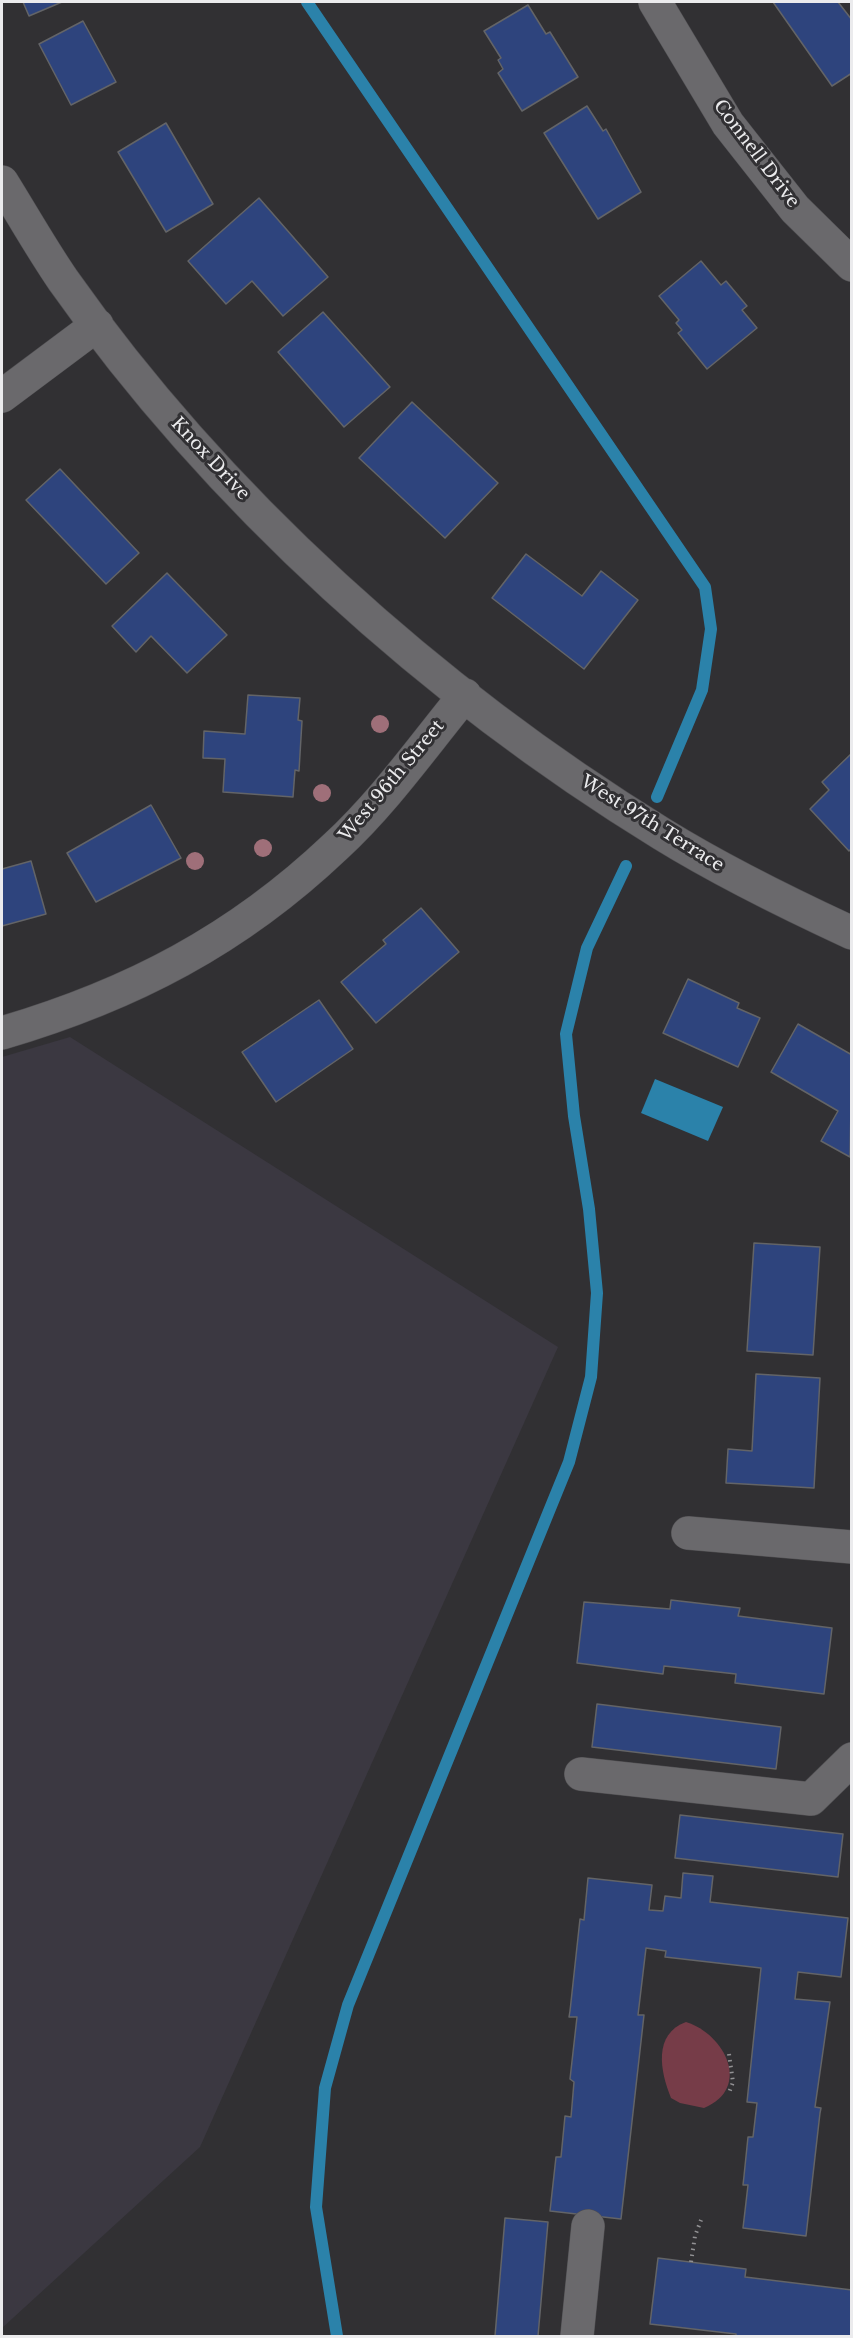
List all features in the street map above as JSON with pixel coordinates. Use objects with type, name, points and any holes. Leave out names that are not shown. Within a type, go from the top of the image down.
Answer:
[{"type":"street","name":"Connell Drive","points":[[655,2],[729,124],[795,209],[852,266]]},
{"type":"street","name":"Knox Drive","points":[[2,182],[62,279],[145,386],[211,462],[304,557],[391,637],[465,695]]},
{"type":"street","points":[[2,396],[97,325]]},
{"type":"street","name":"West 97th Terrace","points":[[465,695],[548,758],[663,834],[780,899],[852,933]]},
{"type":"street","name":"West 96th Street","points":[[2,1033],[63,1014],[155,976],[244,923],[337,846],[374,807],[465,695]]},
{"type":"street","points":[[688,1533],[852,1547]]},
{"type":"street","points":[[581,1774],[811,1798],[852,1759]]},
{"type":"street","points":[[577,2337],[588,2226]]},
{"type":"path","points":[[729,2054],[733,2082],[729,2093]]},
{"type":"path","points":[[691,2262],[695,2236],[701,2220]]},
{"type":"shaded area","points":[[70,1037],[558,1347],[200,2147],[2,2328],[2,1057]]},
{"type":"shaded area","points":[[686,2022],[700,2028],[712,2038],[728,2062],[730,2075],[727,2088],[719,2099],[704,2108],[680,2103],[671,2098],[664,2076],[662,2054],[664,2044],[668,2035],[675,2028]]},
{"type":"water","points":[[655,1079],[723,1107],[708,1141],[641,1113]]},
{"type":"building","points":[[23,2],[62,2],[29,16]]},
{"type":"building","points":[[773,2],[838,2],[852,20],[852,73],[832,86]]},
{"type":"building","points":[[528,5],[546,34],[550,32],[578,77],[522,111],[498,73],[503,69],[498,60],[501,58],[484,31]]},
{"type":"building","points":[[83,21],[116,82],[71,105],[39,44]]},
{"type":"building","points":[[587,106],[603,131],[606,129],[641,192],[598,219],[544,133]]},
{"type":"building","points":[[166,123],[213,204],[166,232],[118,152]]},
{"type":"building","points":[[259,198],[328,277],[283,316],[252,281],[226,304],[188,261]]},
{"type":"building","points":[[701,261],[721,285],[726,281],[747,306],[742,310],[757,328],[707,369],[678,333],[682,330],[676,323],[679,320],[659,296]]},
{"type":"building","points":[[323,312],[390,387],[344,427],[278,352]]},
{"type":"building","points":[[412,402],[498,483],[445,538],[359,458]]},
{"type":"building","points":[[60,469],[139,553],[106,584],[26,500]]},
{"type":"building","points":[[526,554],[582,596],[601,571],[638,600],[584,669],[492,598]]},
{"type":"building","points":[[167,573],[227,635],[187,673],[151,636],[136,652],[112,626]]},
{"type":"building","points":[[248,695],[300,698],[298,720],[302,721],[299,771],[295,770],[293,797],[223,792],[225,759],[203,758],[204,731],[245,734]]},
{"type":"building","points":[[852,753],[852,848],[849,851],[810,809],[829,790],[822,782]]},
{"type":"building","points":[[151,805],[181,858],[96,902],[67,853]]},
{"type":"building","points":[[31,861],[46,914],[2,926],[2,869]]},
{"type":"building","points":[[421,908],[459,952],[376,1023],[341,982],[386,944],[383,940]]},
{"type":"building","points":[[688,979],[739,1003],[737,1008],[760,1018],[738,1067],[663,1033]]},
{"type":"building","points":[[319,1000],[353,1049],[276,1102],[242,1052]]},
{"type":"building","points":[[798,1024],[852,1055],[850,1157],[821,1141],[838,1111],[771,1072]]},
{"type":"building","points":[[754,1243],[820,1247],[813,1355],[747,1351]]},
{"type":"building","points":[[756,1374],[820,1378],[814,1488],[726,1483],[728,1449],[752,1451]]},
{"type":"building","points":[[671,1600],[740,1608],[738,1616],[832,1628],[824,1694],[735,1683],[736,1674],[664,1666],[663,1674],[577,1663],[584,1602],[670,1609]]},
{"type":"building","points":[[597,1704],[781,1727],[776,1769],[592,1747]]},
{"type":"building","points":[[680,1815],[843,1834],[838,1877],[675,1858]]},
{"type":"building","points":[[683,1873],[713,1876],[710,1902],[848,1918],[841,1977],[798,1972],[795,1999],[830,2002],[815,2107],[821,2108],[806,2236],[743,2228],[748,2185],[743,2185],[748,2137],[753,2137],[757,2103],[747,2102],[761,1968],[665,1957],[666,1951],[646,1948],[638,2015],[644,2015],[621,2219],[550,2211],[556,2157],[561,2157],[565,2116],[571,2117],[574,2082],[570,2079],[577,2017],[569,2017],[580,1919],[584,1920],[588,1878],[652,1885],[649,1910],[663,1911],[665,1896],[681,1898]]},
{"type":"building","points":[[505,2218],[548,2222],[538,2336],[495,2336]]},
{"type":"building","points":[[658,2258],[746,2269],[745,2277],[852,2290],[852,2336],[736,2336],[736,2334],[650,2324]]},
{"type":"waterway","points":[[307,2],[705,587],[711,629],[702,690],[657,797]]},
{"type":"waterway","points":[[337,2336],[316,2207],[325,2088],[348,2005],[569,1462],[591,1377],[597,1293],[589,1209],[574,1116],[566,1034],[587,948],[626,866]]}]
